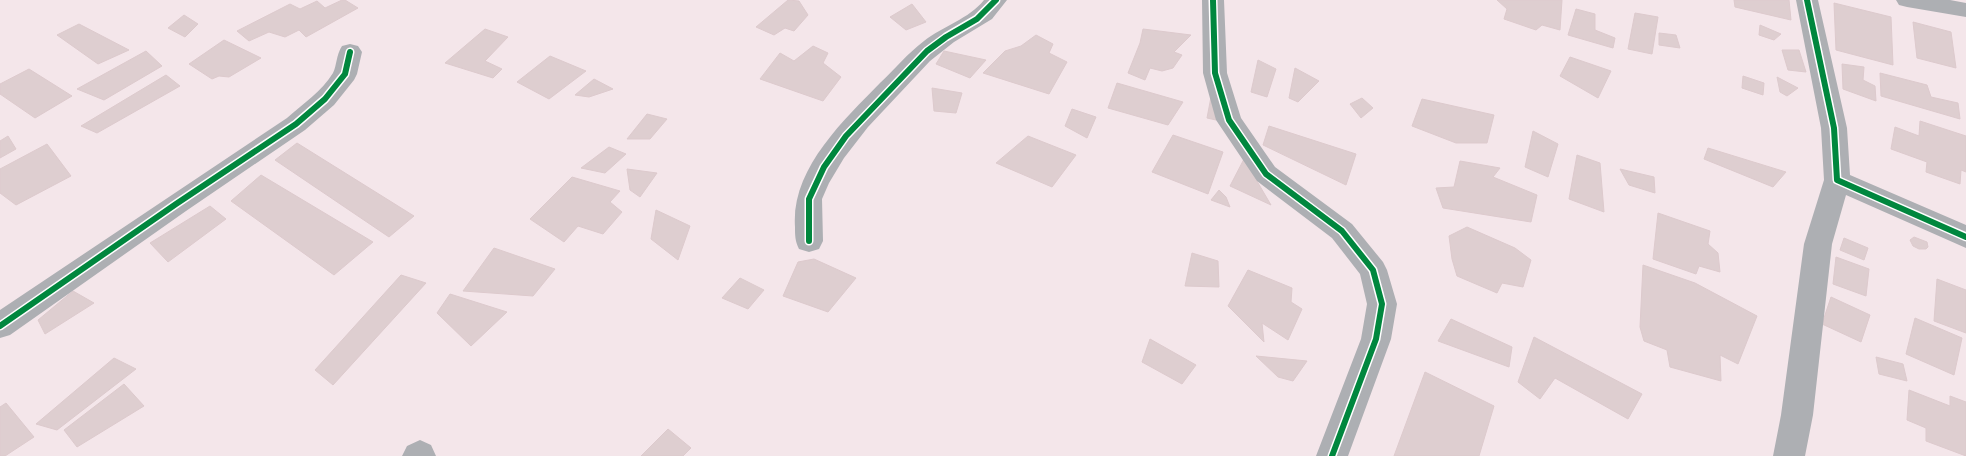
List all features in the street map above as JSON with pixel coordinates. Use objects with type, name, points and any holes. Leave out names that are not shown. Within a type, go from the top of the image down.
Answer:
[{"type":"street","points":[[809,241],[809,200],[822,170],[843,142],[873,106],[919,59],[939,41],[973,23],[992,7],[996,0]]},
{"type":"street","points":[[1213,0],[1215,73],[1229,120],[1266,174],[1342,230],[1373,270],[1382,304],[1376,340],[1332,456]]},
{"type":"street","points":[[1789,456],[1797,415],[1818,244],[1837,180],[1834,128],[1807,0]]},
{"type":"street","points":[[1906,0],[1966,10]]},
{"type":"street","points":[[0,326],[176,204],[296,124],[325,99],[345,74],[350,52]]},
{"type":"street","points":[[1837,180],[1966,237]]},
{"type":"building","points":[[342,0],[358,8],[306,37],[299,30],[285,37],[269,32],[249,41],[237,31],[290,4],[300,9],[317,1],[325,8]]},
{"type":"building","points":[[788,0],[799,1],[808,15],[794,31],[785,28],[774,35],[756,27]]},
{"type":"building","points":[[1497,0],[1562,0],[1560,30],[1542,25],[1536,30],[1504,19],[1507,9]]},
{"type":"building","points":[[1734,0],[1789,0],[1791,20],[1735,7]]},
{"type":"building","points":[[1834,3],[1891,17],[1893,65],[1836,50]]},
{"type":"building","points":[[912,4],[926,22],[906,30],[890,17]]},
{"type":"building","points":[[1576,9],[1595,14],[1595,30],[1615,38],[1613,48],[1568,35]]},
{"type":"building","points":[[1635,13],[1658,17],[1652,54],[1628,49]]},
{"type":"building","points":[[184,15],[198,24],[185,37],[168,28]]},
{"type":"building","points":[[1913,22],[1951,32],[1956,68],[1917,58]]},
{"type":"building","points":[[79,24],[129,50],[98,64],[57,35]]},
{"type":"building","points":[[1760,25],[1781,34],[1774,40],[1759,35]]},
{"type":"building","points":[[485,29],[508,37],[485,61],[502,69],[493,78],[445,63]]},
{"type":"building","points":[[1143,29],[1191,35],[1174,52],[1182,55],[1173,68],[1162,71],[1150,68],[1145,80],[1128,73],[1140,43]]},
{"type":"building","points":[[1659,33],[1676,35],[1680,48],[1659,45]]},
{"type":"building","points":[[1036,35],[1053,44],[1049,53],[1067,62],[1049,94],[983,73],[1005,51],[1021,46]]},
{"type":"building","points":[[224,40],[261,58],[229,77],[219,76],[212,79],[189,64]]},
{"type":"building","points":[[813,46],[828,53],[823,63],[841,77],[823,101],[760,79],[780,53],[794,61]]},
{"type":"building","points":[[1782,50],[1799,50],[1806,72],[1788,70]]},
{"type":"building","points":[[146,51],[162,66],[104,100],[77,89]]},
{"type":"building","points":[[944,51],[986,60],[970,78],[936,64]]},
{"type":"building","points":[[550,56],[586,71],[549,99],[517,82]]},
{"type":"building","points":[[1570,57],[1611,71],[1598,98],[1560,76]]},
{"type":"building","points":[[1258,60],[1276,69],[1267,97],[1251,92]]},
{"type":"building","points":[[1842,64],[1864,67],[1863,80],[1875,86],[1876,101],[1843,89]]},
{"type":"building","points":[[1295,68],[1319,81],[1298,102],[1289,98]]},
{"type":"building","points":[[29,69],[72,96],[35,118],[0,94],[0,84]]},
{"type":"building","points":[[1880,73],[1927,85],[1931,97],[1958,103],[1960,119],[1881,96]]},
{"type":"building","points":[[166,75],[180,86],[97,133],[81,126]]},
{"type":"building","points":[[1743,76],[1764,83],[1763,95],[1742,88]]},
{"type":"building","points":[[1777,77],[1798,88],[1787,96],[1780,92]]},
{"type":"building","points":[[594,79],[613,89],[589,97],[575,95]]},
{"type":"building","points":[[1117,83],[1183,102],[1168,125],[1108,108]]},
{"type":"building","points":[[932,88],[962,93],[956,113],[934,111]]},
{"type":"building","points":[[1211,97],[1216,120],[1207,118]]},
{"type":"building","points":[[1362,98],[1373,108],[1361,118],[1350,104]]},
{"type":"building","points":[[1422,99],[1494,115],[1487,143],[1456,143],[1412,126]]},
{"type":"building","points":[[1072,109],[1096,117],[1087,138],[1065,126]]},
{"type":"building","points":[[647,114],[667,119],[650,139],[627,139]]},
{"type":"building","points":[[1920,121],[1966,136],[1966,172],[1961,170],[1960,184],[1926,172],[1927,162],[1891,149],[1895,127],[1919,136]]},
{"type":"building","points":[[1269,126],[1356,154],[1346,185],[1263,145]]},
{"type":"building","points":[[1533,131],[1558,144],[1548,177],[1525,167]]},
{"type":"building","points":[[1173,135],[1223,152],[1208,194],[1152,172]]},
{"type":"building","points":[[8,136],[16,149],[0,158],[0,141]]},
{"type":"building","points":[[1028,136],[1076,155],[1052,187],[996,163]]},
{"type":"building","points":[[297,143],[414,216],[389,237],[275,160]]},
{"type":"building","points":[[47,144],[71,176],[16,205],[0,193],[0,169]]},
{"type":"building","points":[[609,147],[626,154],[605,173],[581,168]]},
{"type":"building","points":[[1708,148],[1786,172],[1773,187],[1704,159]]},
{"type":"building","points":[[1577,155],[1600,163],[1604,212],[1569,199]]},
{"type":"building","points":[[1244,159],[1271,205],[1230,186]]},
{"type":"building","points":[[1460,161],[1500,168],[1493,177],[1537,195],[1531,222],[1443,208],[1436,188],[1454,187]]},
{"type":"building","points":[[627,169],[657,173],[640,197],[630,190]]},
{"type":"building","points":[[1620,169],[1654,177],[1655,193],[1629,185]]},
{"type":"building","points":[[261,175],[373,242],[334,275],[231,201]]},
{"type":"building","points":[[572,177],[620,191],[610,202],[622,212],[603,234],[578,226],[564,242],[530,219]]},
{"type":"building","points":[[1219,190],[1226,197],[1230,207],[1211,200]]},
{"type":"building","points":[[210,206],[226,219],[168,262],[150,243]]},
{"type":"building","points":[[656,210],[690,226],[678,260],[651,239]]},
{"type":"building","points":[[1658,213],[1710,231],[1708,244],[1718,253],[1720,272],[1699,266],[1696,274],[1653,259]]},
{"type":"building","points":[[1467,227],[1515,248],[1531,260],[1523,287],[1502,283],[1497,293],[1457,276],[1452,259],[1449,236]]},
{"type":"building","points":[[1914,237],[1927,242],[1928,247],[1926,249],[1919,249],[1913,246],[1910,240]]},
{"type":"building","points":[[1844,238],[1868,248],[1864,260],[1840,250]]},
{"type":"building","points":[[494,248],[555,269],[533,296],[463,291]]},
{"type":"building","points":[[1192,253],[1218,261],[1219,287],[1185,286]]},
{"type":"building","points":[[1836,257],[1869,269],[1866,296],[1833,284]]},
{"type":"building","points":[[814,259],[856,278],[828,312],[783,296],[798,262]]},
{"type":"building","points":[[1643,265],[1695,283],[1757,316],[1738,364],[1720,355],[1721,381],[1670,367],[1667,350],[1644,341],[1640,327]]},
{"type":"building","points":[[1248,270],[1292,288],[1291,302],[1302,309],[1288,340],[1262,323],[1264,342],[1228,306]]},
{"type":"building","points":[[401,275],[426,283],[333,385],[315,370]]},
{"type":"building","points":[[740,278],[764,290],[748,309],[722,298]]},
{"type":"building","points":[[1937,279],[1966,290],[1966,333],[1934,321]]},
{"type":"building","points":[[73,291],[94,303],[45,334],[38,320]]},
{"type":"building","points":[[450,294],[507,312],[471,346],[437,313]]},
{"type":"building","points":[[1831,297],[1870,315],[1861,342],[1822,324]]},
{"type":"building","points":[[1915,318],[1962,338],[1954,375],[1906,354]]},
{"type":"building","points":[[1451,319],[1512,347],[1509,367],[1438,341]]},
{"type":"building","points":[[1534,337],[1642,394],[1628,419],[1555,378],[1540,399],[1518,382]]},
{"type":"building","points":[[1150,339],[1196,365],[1182,384],[1142,362]]},
{"type":"building","points":[[1256,356],[1307,361],[1293,381],[1278,377]]},
{"type":"building","points":[[1876,357],[1903,364],[1907,381],[1879,374]]},
{"type":"building","points":[[114,358],[136,369],[57,430],[36,424]]},
{"type":"building","points":[[1425,372],[1494,406],[1479,456],[1394,456]]},
{"type":"building","points":[[124,384],[144,406],[77,447],[64,430]]},
{"type":"building","points":[[1909,390],[1950,406],[1950,396],[1966,402],[1966,456],[1926,441],[1926,428],[1907,420]]},
{"type":"building","points":[[6,403],[34,437],[5,456],[0,456],[0,407]]},
{"type":"building","points":[[668,429],[691,448],[683,456],[641,456]]},
{"type":"cycle path","points":[[809,241],[809,199],[815,183],[834,151],[872,107],[927,51],[938,42],[984,14],[996,0]]},
{"type":"cycle path","points":[[1213,0],[1215,73],[1229,120],[1266,174],[1342,231],[1373,270],[1382,304],[1376,339],[1332,456]]},
{"type":"cycle path","points":[[1807,0],[1834,128],[1837,180],[1966,237]]},
{"type":"cycle path","points":[[0,326],[176,204],[296,124],[325,99],[345,74],[350,52]]}]
